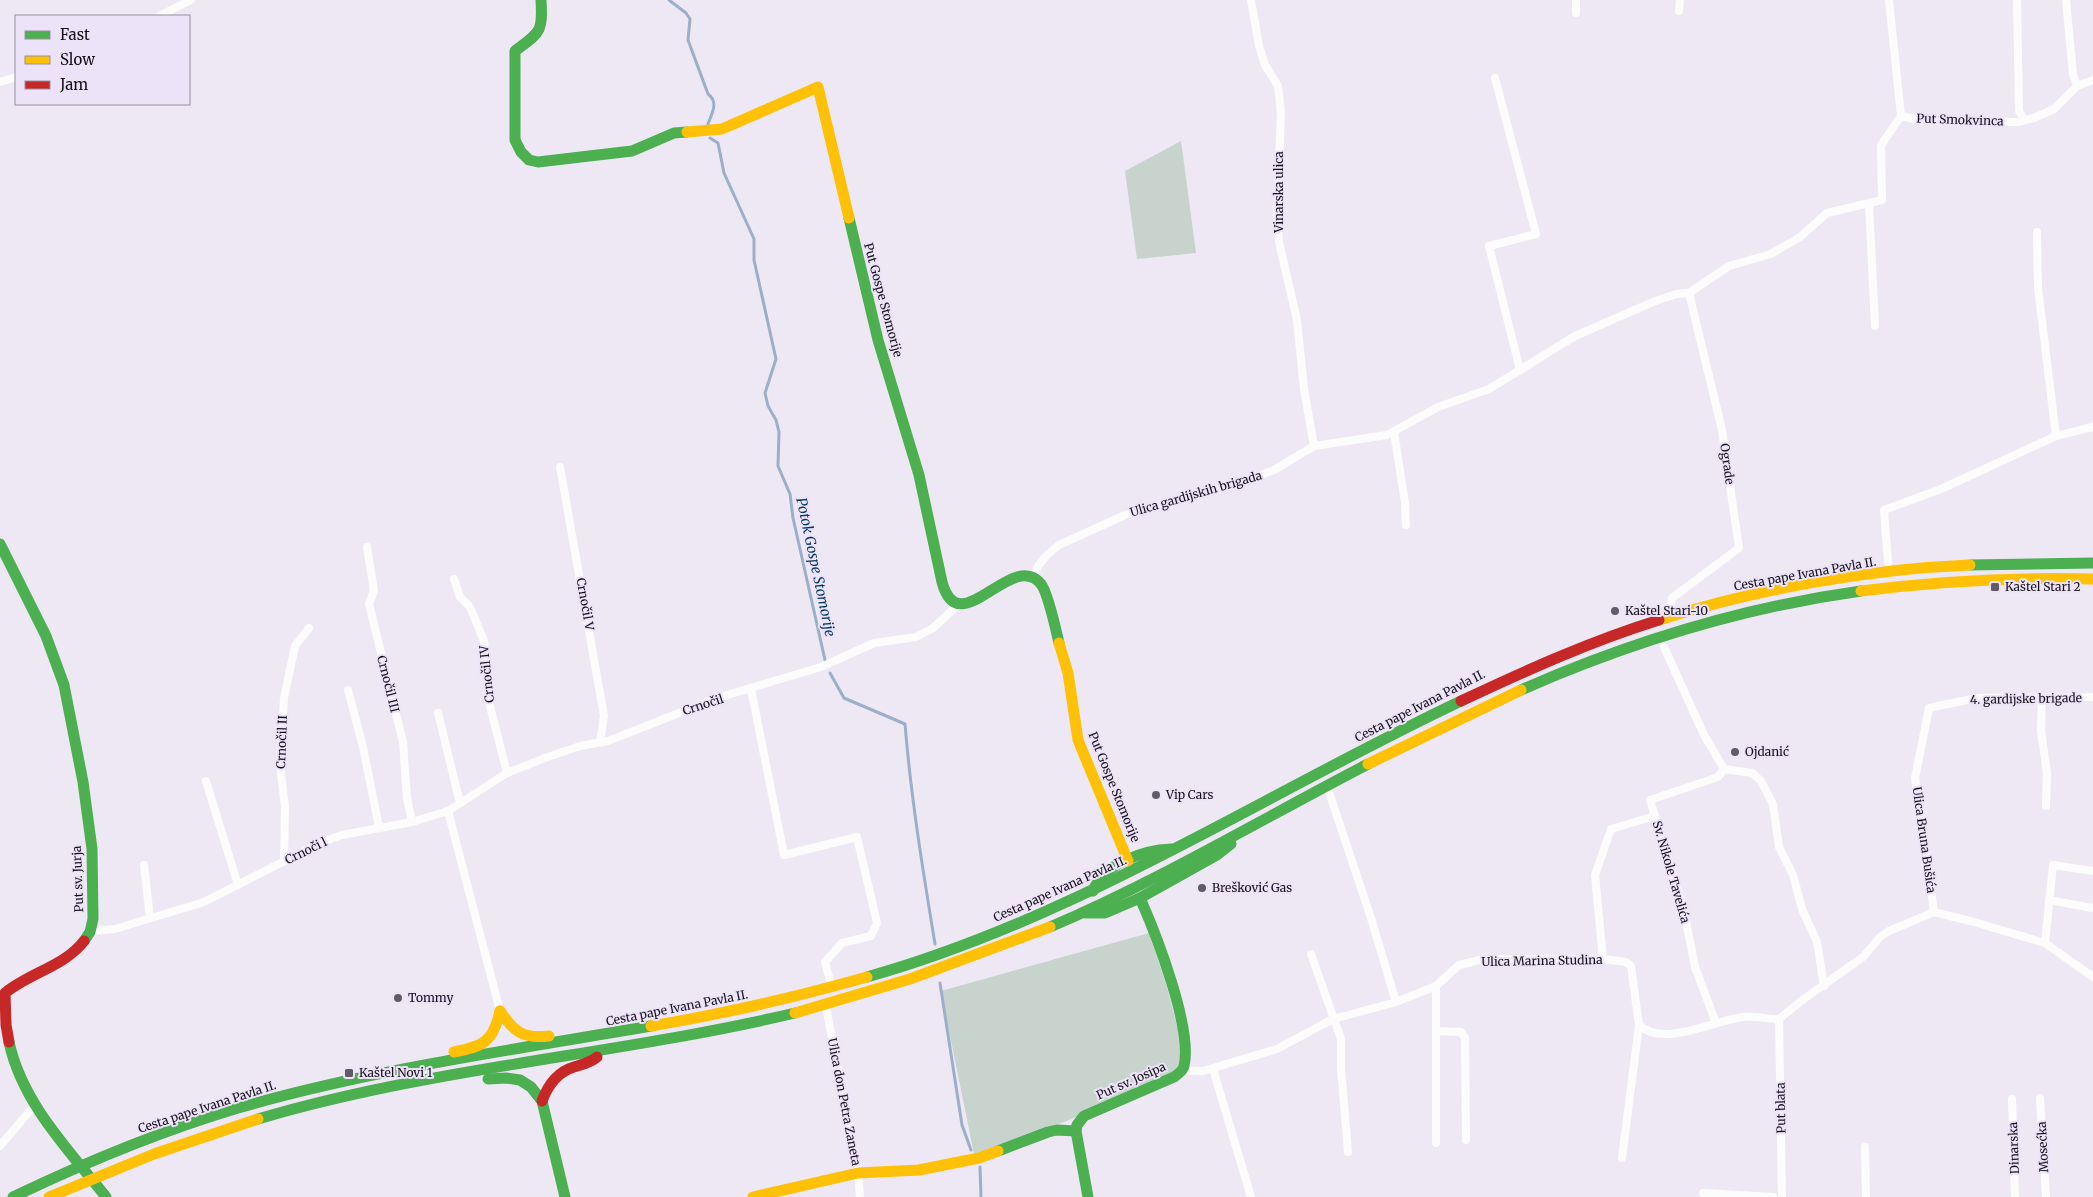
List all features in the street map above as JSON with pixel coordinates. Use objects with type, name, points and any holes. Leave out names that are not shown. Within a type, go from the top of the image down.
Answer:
[{"type":"main road","name":"Put Gospe Stomorije","points":[[541,0],[543,25],[538,35],[515,51],[515,140],[518,151],[530,161],[538,162],[632,151],[674,133],[722,129],[818,88],[878,340],[919,475],[942,582],[947,597],[958,605]]},
{"type":"main road","name":"Put sv. Jurja","points":[[0,544],[23,588],[60,669],[84,786],[94,868],[94,919],[91,931]]},
{"type":"main road","name":"Cesta pape Ivana Pavla II.","points":[[13,1197],[90,1161],[137,1143],[271,1099],[433,1064],[578,1040],[772,1004],[920,961],[1027,920],[1093,891],[1179,849],[1327,768],[1486,688],[1562,655],[1621,632],[1664,618],[1790,588],[1925,567],[2021,563],[2093,563]]},
{"type":"main road","points":[[958,605],[966,604],[992,589],[1025,575],[1035,575]]},
{"type":"main road","name":"Put Gospe Stomorije","points":[[1035,575],[1043,586],[1068,673],[1078,740],[1128,861]]},
{"type":"main road","points":[[49,1197],[82,1182],[98,1180],[232,1127],[332,1100],[733,1028],[826,1007],[983,954],[1084,912],[1138,886],[1420,737],[1550,678],[1637,645],[1725,619],[1793,602],[1893,587],[2004,579],[2093,579]]},
{"type":"main road","points":[[1084,912],[1105,913],[1140,898],[1217,855],[1228,847],[1239,833]]},
{"type":"main road","points":[[1093,891],[1100,877],[1128,861],[1155,850],[1179,849]]},
{"type":"main road","name":"Put sv. Josipa","points":[[1076,1131],[1077,1124],[1084,1116],[1174,1078],[1183,1068],[1185,1061],[1181,1018],[1169,976],[1140,898]]},
{"type":"main road","points":[[91,931],[70,956],[3,992],[6,1028],[18,1076],[34,1106],[98,1180],[106,1197]]},
{"type":"main road","points":[[500,1011],[508,1024],[519,1033],[532,1039],[560,1035],[578,1040]]},
{"type":"main road","points":[[433,1064],[447,1054],[481,1047],[493,1035],[498,1026],[500,1011]]},
{"type":"main road","points":[[542,1101],[546,1088],[555,1077],[570,1067],[587,1063],[601,1052]]},
{"type":"main road","points":[[452,1077],[465,1082],[514,1077],[523,1080],[535,1090],[542,1101],[565,1197]]},
{"type":"main road","points":[[753,1197],[858,1174],[919,1170],[979,1158],[1057,1130],[1076,1131],[1088,1197]]},
{"type":"street","points":[[161,15],[191,0]]},
{"type":"street","name":"Vinarska ulica","points":[[1251,0],[1259,46],[1265,66],[1278,86],[1281,112],[1278,234],[1297,320],[1304,389],[1314,446]]},
{"type":"street","points":[[1576,0],[1576,12]]},
{"type":"street","points":[[1679,12],[1680,0]]},
{"type":"street","name":"Put Smokvinca","points":[[1889,0],[1901,116],[1923,121],[2018,122],[2034,118],[2054,109],[2077,86],[2093,80]]},
{"type":"street","points":[[2017,0],[2019,111],[2024,120]]},
{"type":"street","points":[[2066,0],[2072,64],[2077,86]]},
{"type":"street","points":[[0,82],[15,77]]},
{"type":"street","points":[[1495,78],[1536,234],[1489,246],[1520,370]]},
{"type":"street","points":[[1875,326],[1869,204],[1882,200],[1881,145],[1901,116]]},
{"type":"street","name":"Ulica gardijskih brigada","points":[[1035,575],[1038,566],[1046,556],[1068,541],[1125,515],[1239,483],[1274,470],[1314,446],[1387,435],[1438,407],[1489,389],[1574,336],[1653,302],[1676,294],[1689,293],[1729,266],[1771,254],[1800,237],[1827,213],[1869,204]]},
{"type":"street","points":[[2037,232],[2038,288],[2056,436]]},
{"type":"street","name":"Ograde","points":[[1671,606],[1672,598],[1739,548],[1722,430],[1689,293]]},
{"type":"street","points":[[1888,562],[1884,510],[1941,489],[2056,436],[2093,427]]},
{"type":"street","points":[[1394,432],[1405,503],[1406,524]]},
{"type":"street","name":"Crnočil V","points":[[560,467],[604,716],[600,742]]},
{"type":"street","name":"Crnočil III","points":[[367,546],[374,591],[369,604],[403,742],[407,798],[412,822]]},
{"type":"street","name":"Crnočil IV","points":[[454,579],[460,597],[470,607],[484,641],[490,706],[507,773]]},
{"type":"street","name":"Crnočil","points":[[448,811],[507,773],[580,746],[608,741],[717,698],[821,667],[874,643],[916,637],[933,628],[958,605]]},
{"type":"street","name":"Crnočil II","points":[[284,861],[285,807],[280,765],[284,698],[296,646],[309,628]]},
{"type":"street","points":[[1664,647],[1704,735],[1724,769],[1752,773],[1761,782],[1774,804],[1779,847],[1793,875],[1802,909],[1818,942],[1824,986]]},
{"type":"street","points":[[751,689],[784,855],[857,837],[877,923],[871,936],[842,943],[825,962],[832,988]]},
{"type":"street","points":[[348,690],[363,747],[379,827]]},
{"type":"street","name":"4. gardijske brigade","points":[[1929,708],[1976,698],[2093,697]]},
{"type":"street","points":[[2042,698],[2041,731],[2047,773],[2046,806]]},
{"type":"street","name":"Ulica Bruna Bušića","points":[[1929,708],[1916,778],[1934,912]]},
{"type":"street","points":[[438,713],[460,803]]},
{"type":"street","name":"Sv. Nikole Tavelića","points":[[1716,1023],[1695,966],[1684,911],[1650,800],[1718,777],[1724,769]]},
{"type":"street","points":[[206,780],[238,885]]},
{"type":"street","points":[[1327,786],[1372,918],[1396,1002]]},
{"type":"street","points":[[448,811],[500,1011]]},
{"type":"street","name":"Crnoči l","points":[[91,931],[115,929],[204,902],[320,843],[342,835],[412,822],[448,811]]},
{"type":"street","points":[[1603,959],[1595,875],[1611,829],[1655,816]]},
{"type":"street","points":[[144,865],[150,918]]},
{"type":"street","points":[[2045,944],[2053,865],[2093,871]]},
{"type":"street","points":[[2050,900],[2093,908]]},
{"type":"street","points":[[1639,1025],[1645,1031],[1673,1034],[1745,1017],[1779,1020],[1801,1001],[1863,957],[1880,937],[1889,930],[1934,912],[2045,944],[2093,977]]},
{"type":"street","points":[[1311,954],[1341,1039],[1341,1068],[1348,1152]]},
{"type":"street","name":"Ulica Marina Studina","points":[[1183,1068],[1190,1072],[1212,1069],[1276,1049],[1333,1020],[1396,1002],[1436,986],[1459,965],[1484,959],[1603,959],[1626,962],[1631,966],[1639,1025]]},
{"type":"street","points":[[1436,986],[1436,1143]]},
{"type":"street","name":"Ulica don Petra Zaneta","points":[[826,1007],[858,1174],[860,1197]]},
{"type":"street","name":"Put blata","points":[[1779,1020],[1782,1197]]},
{"type":"street","points":[[1622,1158],[1639,1025]]},
{"type":"street","points":[[1436,1031],[1461,1032],[1465,1038],[1466,1140]]},
{"type":"street","points":[[1212,1069],[1251,1197]]},
{"type":"street","name":"Mosećka","points":[[2040,1098],[2046,1197]]},
{"type":"street","name":"Dinarska","points":[[2012,1099],[2015,1197]]},
{"type":"street","points":[[0,1146],[34,1106]]},
{"type":"street","points":[[1865,1147],[1866,1197]]},
{"type":"street","points":[[1703,1193],[1773,1197]]},
{"type":"shaded area","points":[[1181,141],[1196,253],[1137,259],[1125,171]]},
{"type":"shaded area","points":[[1149,933],[1166,984],[1180,1037],[1181,1064],[1167,1078],[1064,1122],[974,1154],[941,991]]},
{"type":"waterway","name":"Potok Gospe Stomorije","points":[[669,0],[686,13],[690,19],[688,40],[708,94],[714,104],[708,124]]},
{"type":"waterway","name":"Potok Gospe Stomorije","points":[[710,138],[718,143],[724,173],[754,239],[754,260],[776,359],[765,393],[768,406],[776,420],[779,432],[778,466],[790,494],[793,518],[825,660]]},
{"type":"waterway","name":"Potok Gospe Stomorije","points":[[830,673],[844,698],[905,724],[914,807],[935,944]]},
{"type":"waterway","name":"Potok Gospe Stomorije","points":[[940,983],[962,1125],[971,1150]]},
{"type":"waterway","name":"Potok Gospe Stomorije","points":[[980,1167],[981,1197]]},
{"type":"traffic: fast","points":[[541,0],[541,19],[538,31],[530,40],[515,51],[515,140],[521,152],[529,160],[538,162],[632,151],[674,133],[687,132]]},
{"type":"traffic: fast","points":[[849,218],[878,340],[919,475],[942,582],[950,599],[961,604],[973,601],[1016,577],[1029,576],[1041,584],[1044,589],[1052,612],[1059,643]]},
{"type":"traffic: fast","points":[[0,544],[46,636],[64,685],[83,782],[92,849],[93,919],[90,932],[84,941]]},
{"type":"traffic: fast","points":[[1970,565],[2093,563]]},
{"type":"traffic: fast","points":[[1521,690],[1603,657],[1688,629],[1774,607],[1861,591]]},
{"type":"traffic: fast","points":[[867,977],[945,952],[1021,922],[1096,888],[1461,701]]},
{"type":"traffic: fast","points":[[1050,927],[1171,869],[1368,764]]},
{"type":"traffic: fast","points":[[1086,913],[1105,913],[1140,898],[1217,855],[1231,844]]},
{"type":"traffic: fast","points":[[1093,891],[1098,881],[1106,873],[1126,860],[1149,852],[1171,849]]},
{"type":"traffic: fast","points":[[1088,1197],[1076,1131],[1077,1125],[1084,1116],[1174,1077],[1184,1066],[1183,1029],[1178,1006],[1155,934],[1140,898]]},
{"type":"traffic: fast","points":[[258,1119],[324,1101],[391,1086],[661,1040],[795,1013]]},
{"type":"traffic: fast","points":[[13,1197],[152,1137],[209,1117],[289,1094],[443,1061],[651,1026]]},
{"type":"traffic: fast","points":[[9,1042],[15,1064],[24,1085],[36,1105],[62,1143],[106,1197]]},
{"type":"traffic: fast","points":[[488,1079],[506,1078],[520,1080],[531,1087],[542,1101],[565,1197]]},
{"type":"traffic: fast","points":[[998,1151],[1048,1132],[1057,1130],[1076,1131]]},
{"type":"traffic: slow","points":[[687,132],[722,129],[818,87],[849,218]]},
{"type":"traffic: slow","points":[[1659,620],[1734,599],[1813,582],[1892,571],[1970,565]]},
{"type":"traffic: slow","points":[[1861,591],[1977,580],[2093,579]]},
{"type":"traffic: slow","points":[[1059,643],[1068,673],[1078,740],[1128,861]]},
{"type":"traffic: slow","points":[[1368,764],[1521,690]]},
{"type":"traffic: slow","points":[[795,1013],[910,979],[1050,927]]},
{"type":"traffic: slow","points":[[651,1026],[760,1005],[867,977]]},
{"type":"traffic: slow","points":[[500,1011],[520,1033],[540,1037],[549,1036]]},
{"type":"traffic: slow","points":[[454,1052],[480,1045],[486,1041],[494,1030],[500,1011]]},
{"type":"traffic: slow","points":[[49,1197],[154,1154],[258,1119]]},
{"type":"traffic: slow","points":[[753,1197],[858,1173],[919,1170],[979,1158],[998,1151]]},
{"type":"traffic: jam","points":[[1461,701],[1583,647],[1659,620]]},
{"type":"traffic: jam","points":[[9,1042],[6,1025],[5,993],[67,957],[84,941]]},
{"type":"traffic: jam","points":[[542,1101],[550,1085],[558,1076],[568,1069],[589,1062],[597,1057]]},
{"type":"place","name":"Kaštel Stari 2","points":[[1995,587]]},
{"type":"place","name":"Kaštel Stari-10","points":[[1615,611]]},
{"type":"place","name":"Ojdanić","points":[[1735,752]]},
{"type":"place","name":"Vip Cars","points":[[1156,795]]},
{"type":"place","name":"Brešković Gas","points":[[1202,888]]},
{"type":"place","name":"Tommy","points":[[398,998]]},
{"type":"place","name":"Kaštel Novi 1","points":[[349,1073]]}]
